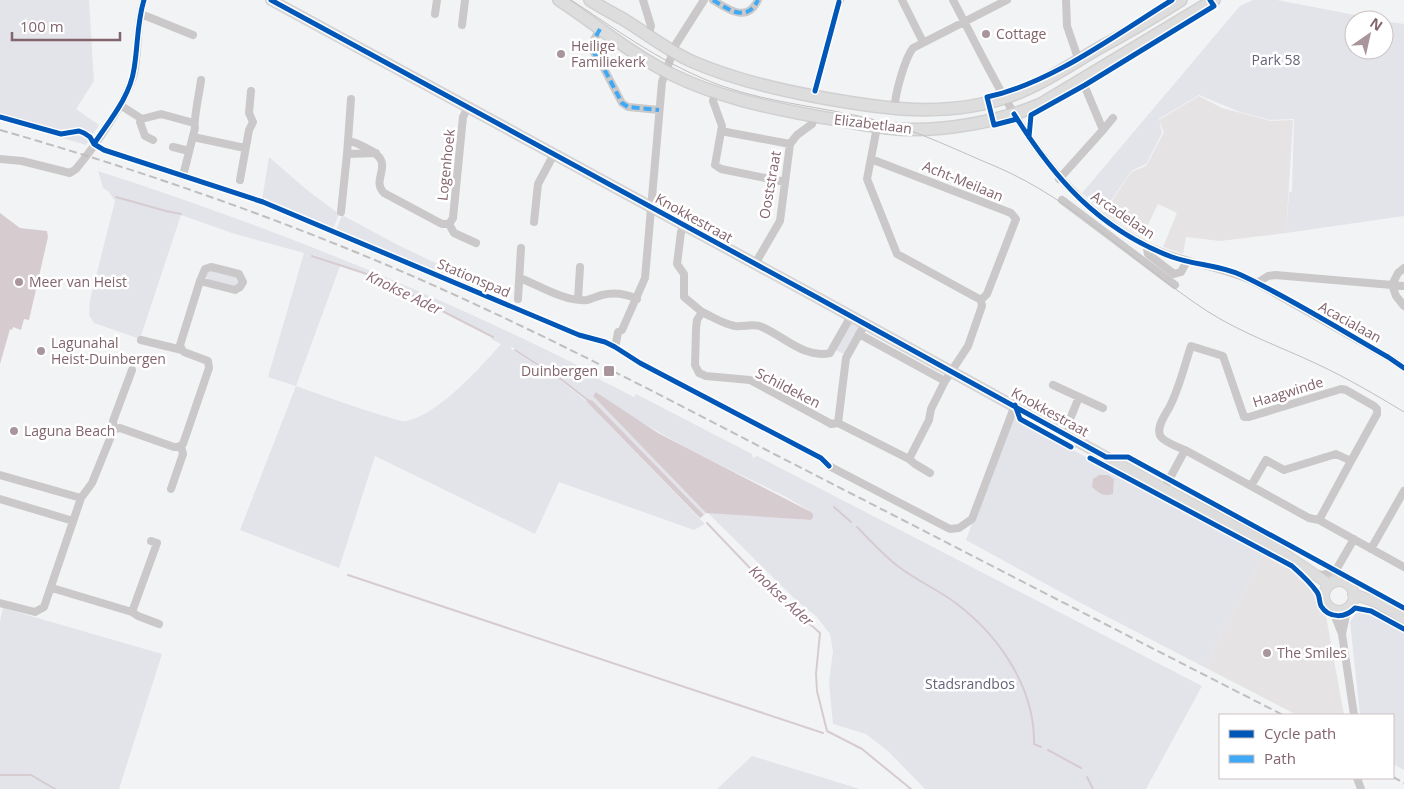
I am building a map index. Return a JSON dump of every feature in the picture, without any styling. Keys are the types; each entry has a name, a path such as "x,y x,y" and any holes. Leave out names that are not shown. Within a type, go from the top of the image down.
{"main road":[{"name":"Elizabetlaan","path":"559,0 666,72 715,92 753,104 877,127 905,129 936,128 974,123 1014,114 1041,104 1212,0"},
{"name":"Elizabetlaan","path":"590,0 673,51 712,70 753,83 848,102 895,109 942,110 973,106 1004,98 1041,83 1181,0"}],"street":[{"path":"0,159 22,161 73,172 120,105 130,87 144,0"},
{"name":"Knokkestraat","path":"271,0 1282,552 1308,570 1327,588"},
{"path":"435,14 437,0"},
{"path":"462,25 465,0"},
{"path":"643,0 651,26 648,36"},
{"path":"616,343 618,332 622,330 638,298 645,278 662,82 676,44 704,0"},
{"path":"714,0 740,13 746,13 751,10 758,0"},
{"path":"902,0 923,42"},
{"name":"Arcadelaan","path":"953,0 1014,114 1059,179 1083,202 1116,227 1148,246 1187,261 1239,274 1257,283"},
{"path":"895,109 895,99 913,48 995,3 1007,0"},
{"path":"1066,0 1067,26 1079,61"},
{"path":"141,14 193,35"},
{"path":"600,29 590,47 601,63 622,103 625,106 634,108 659,110"},
{"path":"183,176 195,128 194,123 202,80"},
{"path":"1082,80 1103,130"},
{"path":"240,180 249,130 257,123 249,112 251,91"},
{"path":"715,92 713,101 722,126 715,165 785,182"},
{"path":"341,212 352,99"},
{"path":"120,105 142,119 161,114 194,123"},
{"name":"Logenhoek","path":"448,224 453,218 463,117 468,107"},
{"name":"Ooststraat","path":"755,264 780,220 790,144 797,135 812,124 815,116"},
{"path":"1059,179 1113,118"},
{"path":"142,119 140,122 145,136 153,140"},
{"path":"877,127 867,179 897,254 981,300"},
{"path":"721,131 790,144"},
{"path":"193,137 245,148"},
{"path":"348,141 352,141 376,153"},
{"path":"174,147 189,150"},
{"path":"347,154 376,153"},
{"name":"Logenhoek","path":"376,153 381,156 382,161 381,190 442,224 448,224"},
{"path":"534,222 538,184 554,154"},
{"name":"Acht-Meilaan","path":"871,159 1014,216 1015,221 987,294 981,300 982,306 968,346 951,370"},
{"name":"Arcadelaan","path":"1062,200 1174,285"},
{"name":"Arcadelaan","path":"1077,211 1083,202"},
{"name":"Logenhoek","path":"448,224 454,233 476,243"},
{"path":"684,226 681,232 677,264 684,274 684,297 702,312 724,323 736,326 760,326 811,354 830,354 846,358"},
{"name":"Arcadelaan","path":"1148,246 1148,254 1174,274 1181,272 1187,261"},
{"path":"518,299 521,248"},
{"path":"182,350 181,341 200,281 205,270 211,267 239,274 243,282 235,290 200,281"},
{"path":"578,299 580,267"},
{"path":"1404,268 1398,273 1392,285 1396,296 1404,306"},
{"path":"1257,283 1268,276 1275,275 1404,286"},
{"path":"520,278 562,296 578,299 588,300 604,294 616,293 638,298"},
{"name":"Acacialaan","path":"1257,283 1388,356 1404,368"},
{"name":"Schildeken","path":"702,312 697,320 696,329 695,365 699,373 706,376 750,380 831,424 838,423 909,459 930,473"},
{"path":"830,354 851,316"},
{"name":"Schildeken","path":"838,423 846,358 865,324"},
{"path":"859,334 945,381"},
{"path":"140,340 182,350 208,361 209,368 181,446 183,454 171,489"},
{"name":"Haagwinde","path":"1319,520 1377,409 1346,390 1341,389 1249,417 1244,416 1223,356 1191,346 1175,396 1159,431 1160,436 1309,518 1319,520 1404,567"},
{"path":"0,603 35,612 44,607 81,498 92,483 114,429 113,421 132,370"},
{"path":"909,459 951,370"},
{"path":"1053,386 1104,408"},
{"path":"1064,434 1079,397"},
{"name":"Knokkestraat","path":"829,466 950,529 958,528 972,519 1015,406"},
{"path":"114,429 120,428 174,447 181,446"},
{"path":"1164,489 1185,450"},
{"path":"1251,486 1266,460 1284,470 1336,454 1351,461"},
{"path":"0,475 81,498"},
{"path":"1372,549 1404,491"},
{"path":"0,500 73,521"},
{"path":"1308,570 1315,574 1323,575 1336,570 1354,539"},
{"path":"132,612 157,543 151,541"},
{"path":"1336,570 1342,582"},
{"path":"1342,634 1351,601 1349,586 1336,581 1327,588 1324,600 1332,609 1342,634 1354,714"},
{"path":"52,588 132,612 159,624"},
{"path":"1351,601 1384,606 1404,618"},
{"path":"1332,609 1341,611 1351,601"}],"shaded area":[{"path":"1199,96 1222,108 1271,121 1293,120 1286,233 1220,241 1186,237 1183,254 1163,247 1177,213 1158,204 1142,237 1104,213 1131,172 1146,166 1164,132 1159,120"},
{"name":"Meer van Heist","path":"0,213 20,228 47,231 48,237 29,320 24,319 21,330 13,327 12,330 10,329 0,364"},
{"path":"596,392 658,433 811,512 813,517 811,520 706,513 593,396"},
{"path":"588,399 593,401 704,515 700,518 586,401"},
{"path":"1099,475 1108,475 1114,479 1113,494 1104,495 1092,487 1093,479"},
{"path":"1264,553 1288,566 1300,576 1315,596 1319,609 1326,616 1344,714 1295,714 1204,667"}],"green space":[{"path":"0,0 89,0 94,81 76,109 99,125 86,145 25,127 25,125 13,125 0,121"},
{"name":"Park 58","path":"1253,0 1277,0 1344,13 1344,60 1394,60 1394,22 1404,24 1404,216 1286,233 1289,193 1292,191 1294,119 1270,120 1240,112 1199,95 1159,119 1162,133 1146,164 1131,171 1104,211 1082,193 1240,6"},
{"path":"269,157 307,190 339,214 333,229 262,200"},
{"name":"Stadsrandbos","path":"98,171 280,235 340,258 459,309 575,364 590,372 589,374 634,397 636,394 752,454 753,458 757,456 1202,686 1146,789 925,789 889,752 866,734 833,724 829,682 833,651 830,634 816,616 799,603 707,512 811,520 813,514 786,497 665,436 598,393 593,396 706,513 704,515 593,401 557,375 512,347 511,349 556,377 586,401 705,524 694,530 559,482 535,534 375,456 339,568 240,530 296,386 268,377 304,253 235,234 181,215 140,339 94,323 89,315 90,300 115,201 108,191 103,188","holes":["314,255 377,278 492,337 491,339 501,344 445,400 431,410 406,421 373,413 296,386 340,266"]},
{"path":"342,215 398,245 488,288 487,295 336,230"},
{"path":"209,270 236,276 239,278 239,284 235,287 209,281 206,273"},
{"path":"851,321 859,325 859,328 844,354 835,350"},
{"path":"1012,417 1264,553 1204,667 1075,600 966,540"},
{"path":"3,608 162,654 119,789 0,789 0,621"},
{"path":"1359,611 1370,613 1404,631 1404,770 1394,765 1394,714 1360,714 1350,622"},
{"path":"752,756 860,789 717,789"}],"waterway":[{"name":"Knokse Ader","path":"116,197 181,214"},
{"name":"Knokse Ader","path":"312,256 376,277 493,337"},
{"name":"Knokse Ader","path":"515,350 562,380 589,401"},
{"path":"834,507 851,522"},
{"name":"Knokse Ader","path":"707,523 768,587 820,633 816,674 817,691 827,731 862,749 911,789"},
{"path":"857,527 893,563 943,594 973,617 1001,648 1012,665 1028,703 1033,723 1034,744 1041,747"},
{"path":"348,575 823,733"},
{"path":"1048,750 1081,768"},
{"path":"0,775 31,775 55,789"},
{"path":"1087,777 1093,789"}],"tram line":[{"path":"571,0 644,48 701,78 761,97 859,116 894,125 997,167 1026,181 1079,215 1181,293 1220,319 1339,375 1404,412"}],"railway":[{"path":"0,130 97,159 241,208 288,225 432,285 532,331 631,380 1281,714"},
{"path":"1394,778 1404,783"}],"marked path":[{"path":"713,0 731,10 743,13 754,7 758,0"},
{"path":"600,29 590,47 601,63 622,103 628,107 659,110"}],"cycle path":[{"path":"94,144 124,99 132,79 144,0"},
{"path":"271,0 1106,457 1128,457 1404,608"},
{"path":"1017,119 994,125 987,97 1035,81 1059,69 1172,0"},
{"path":"1029,137 1031,115 1085,85 1214,6 1210,0"},
{"path":"815,91 839,2"},
{"path":"1014,114 1062,180 1080,199 1122,232 1172,257 1224,269 1241,275 1315,314 1404,368"},
{"path":"0,117 61,134 79,131 90,137 94,144"},
{"name":"Stationspad","path":"94,144 104,150 263,202 579,335 605,342 640,363 821,458 829,466"},
{"path":"1015,405 1020,419 1071,447"},
{"path":"1090,458 1292,566 1314,588 1319,595 1321,606 1328,613 1338,616 1347,614 1355,608 1371,611 1404,629"}],"place":[{"name":"Cottage","path":"986,34"},
{"name":"Heilige Familiekerk","path":"561,54"},
{"name":"Meer van Heist","path":"19,282"},
{"name":"Lagunahal Heist-Duinbergen","path":"41,351"},
{"name":"Duinbergen","path":"609,371"},
{"name":"Laguna Beach","path":"14,431"},
{"name":"The Smiles","path":"1267,653"}]}
